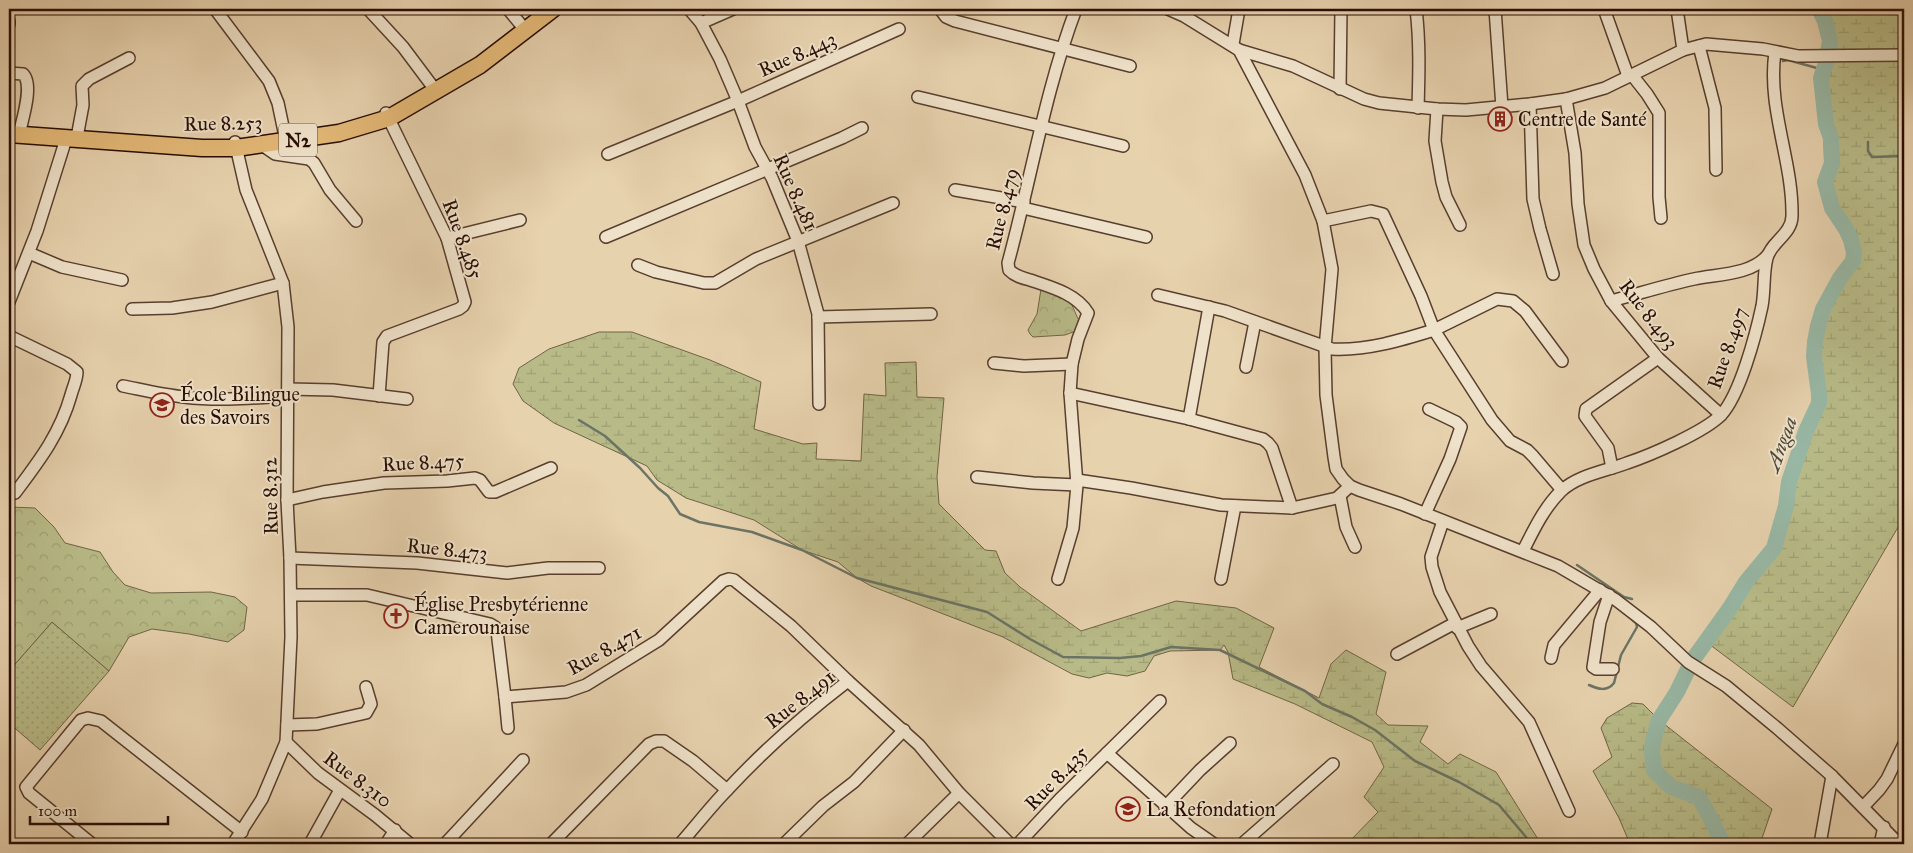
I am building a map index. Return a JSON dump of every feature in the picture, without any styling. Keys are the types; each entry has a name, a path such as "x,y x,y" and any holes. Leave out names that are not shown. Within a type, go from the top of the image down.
{"highway":[{"name":"Rue 8.253","path":"435,88 483,56 544,9"},
{"name":"Rue 8.253","path":"14,132 262,145 387,114 480,65 553,9"},
{"name":"Rue 8.253","path":"235,145 285,139"}],"street":[{"path":"215,9 270,81 278,103 285,139"},
{"path":"368,9 435,88"},
{"path":"508,9 522,26"},
{"name":"Rue 8.481","path":"689,9 701,23 720,59 755,147 768,170 798,241 818,317 819,404"},
{"path":"701,23 733,9"},
{"path":"940,9 946,18 1130,66"},
{"name":"Rue 8.479","path":"1058,579 1073,528 1077,482 1070,392 1072,364 1078,338 1088,318 1088,313 1074,298 1049,286 1013,275 1009,270 1008,264 1062,48 1076,9"},
{"path":"1168,9 1184,16 1236,47 1293,66 1364,99 1379,103 1437,110 1502,107 1566,99 1605,88 1683,50 1699,46 1724,44 1828,57 1904,55"},
{"path":"1239,9 1236,47 1305,174 1323,221 1332,269 1325,348 1326,395 1336,469 1342,479 1350,486 1558,566 1605,593 1651,626 1688,662 1726,686 1777,728 1832,776 1899,844"},
{"path":"1340,89 1341,9"},
{"path":"1416,9 1419,71 1418,108"},
{"path":"1495,9 1502,107"},
{"path":"1604,9 1630,75 1647,94 1658,113 1661,218"},
{"path":"1677,9 1683,50"},
{"name":"Rue 8.443","path":"608,154 738,101 898,29"},
{"path":"1699,46 1715,108 1716,170"},
{"path":"1611,301 1694,279 1737,272 1762,263 1776,242 1786,232 1792,219 1789,171 1780,138 1773,89 1776,52"},
{"path":"9,302 83,105 82,86 89,79 129,58"},
{"path":"9,72 23,74 27,79 28,93 14,132"},
{"path":"918,97 1123,146"},
{"name":"Rue 8.493","path":"1566,99 1575,153 1578,204 1584,245 1611,301 1658,358 1721,415"},
{"path":"1530,104 1533,199 1553,274"},
{"path":"1437,110 1435,142 1442,182 1446,197 1460,225"},
{"name":"Rue 8.485","path":"379,396 383,342 387,336 463,306 465,302 447,238 387,114"},
{"path":"606,237 768,170 862,128"},
{"name":"Rue 8.312","path":"233,844 262,799 286,742 291,595 287,500 288,327 283,283 249,198 235,145"},
{"path":"262,145 275,154 309,159 314,163 330,190 356,221"},
{"path":"955,190 1024,205 1146,237"},
{"path":"638,264 666,274 704,283 715,283 756,259 893,203"},
{"path":"1323,221 1372,211 1383,214 1421,296 1434,330 1492,420 1510,442 1527,450 1562,490"},
{"path":"447,238 520,220"},
{"path":"29,253 70,269 122,280"},
{"name":"Rue 8.497","path":"1523,551 1546,509 1562,490 1576,481 1628,463 1705,427 1727,408 1741,379 1762,306 1767,256"},
{"path":"132,308 172,308 212,302 283,283"},
{"path":"1158,295 1209,307 1325,348 1343,350 1399,341 1434,330 1497,299 1513,301 1525,311 1562,361"},
{"path":"1189,420 1209,307"},
{"path":"818,317 931,314"},
{"path":"1246,367 1255,322"},
{"path":"9,336 67,364 77,372 64,419 56,435 41,459 15,492"},
{"path":"1612,468 1608,448 1584,412 1658,358"},
{"path":"994,363 1024,366 1072,364"},
{"path":"123,386 184,398 201,399 243,399 288,392 333,390 408,399"},
{"path":"1070,392 1263,439 1272,448 1292,508"},
{"path":"1425,514 1462,427 1456,422 1429,410"},
{"name":"Rue 8.475","path":"287,500 384,482 447,482 475,478 480,480 489,492 495,492 551,468"},
{"path":"977,477 1033,483 1077,482 1235,506 1292,508 1313,505 1340,496 1350,486"},
{"path":"1340,496 1346,527 1356,547"},
{"path":"1221,579 1235,506"},
{"path":"1443,521 1431,556 1440,592 1456,625 1481,666 1529,722 1569,811"},
{"name":"Rue 8.473","path":"290,558 417,563 507,573 548,568 599,568"},
{"name":"Rue 8.471","path":"505,697 566,692 586,685 660,640 723,581 729,579 734,580 792,626 848,681"},
{"path":"1551,658 1554,645 1605,593"},
{"path":"1605,593 1593,667 1596,669 1613,669"},
{"path":"291,595 367,595 495,626 498,631 508,728"},
{"path":"1397,654 1456,625 1491,614"},
{"name":"Rue 8.491","path":"680,844 727,790 804,715 848,681 919,745 959,793 1010,844"},
{"path":"286,725 317,724 366,713 371,704 366,687"},
{"path":"1107,753 1160,700"},
{"path":"92,844 29,793 26,787 81,720 88,718 101,721 242,832"},
{"path":"784,844 824,806 854,782 904,730"},
{"path":"551,844 649,744 656,741 664,741 693,761 727,790"},
{"name":"Rue 8.310","path":"286,742 318,774 395,830 410,844"},
{"path":"1165,807 1200,770 1230,743"},
{"path":"1863,807 1887,779 1904,744"},
{"name":"Rue 8.435","path":"1018,844 1107,753 1165,807 1214,844"},
{"path":"445,844 524,760"},
{"path":"1242,844 1333,764"},
{"path":"1820,844 1832,776"},
{"path":"310,844 340,790"},
{"path":"907,844 959,793"},
{"path":"1880,844 1884,827"},
{"path":"386,844 395,830"}],"green space":[{"path":"1819,9 1904,9 1904,517 1793,707 1705,641 1730,608 1746,582 1774,548 1786,506 1789,482 1806,431 1819,403 1814,357 1818,326 1823,309 1852,261 1854,253 1846,229 1832,208 1825,182 1832,163 1831,138 1826,124 1821,78 1830,41 1825,21"},
{"path":"1041,289 1061,297 1071,304 1080,322 1076,331 1065,335 1033,337 1030,334 1028,330 1037,314"},
{"path":"599,332 632,332 710,360 761,382 754,429 803,444 817,443 816,459 861,461 864,394 886,396 885,363 916,362 917,397 944,398 937,477 939,504 985,550 996,551 1005,573 1020,587 1081,631 1176,601 1236,608 1274,628 1259,667 1319,698 1331,664 1346,650 1386,672 1376,714 1388,725 1428,726 1420,742 1448,764 1460,754 1496,772 1541,844 1347,844 1378,812 1364,797 1384,767 1372,742 1295,704 1233,679 1228,652 1224,645 1220,650 1170,651 1154,656 1145,671 1127,676 1107,673 1089,678 1072,674 1003,637 871,586 857,578 838,562 802,550 754,520 686,498 657,480 647,466 554,423 523,401 513,384 519,368 549,349"},
{"path":"9,507 35,508 54,527 65,543 100,552 113,572 125,585 151,593 211,592 235,597 247,607 244,630 228,642 152,629 129,637 109,671 52,622 9,671"},
{"path":"52,622 109,671 40,750 9,723 9,671"},
{"path":"1632,703 1643,704 1659,720 1772,809 1760,844 1630,844 1619,818 1593,771 1612,757 1601,728 1607,718"}],"waterway":[{"name":"Angaa","path":"1723,844 1699,797 1671,787 1654,770 1653,741 1659,720 1677,692 1692,661 1746,582 1774,548 1786,506 1789,482 1806,431 1819,403 1814,357 1818,326 1823,309 1840,278 1853,261 1854,252 1851,240 1832,208 1825,182 1832,163 1831,138 1826,124 1821,78 1830,41 1825,21 1819,9"},
{"path":"1783,61 1788,60 1824,70"},
{"path":"1868,142 1868,151 1872,157 1904,156"},
{"path":"579,420 605,436 640,468 668,496 680,514 699,522 752,532 802,550 857,578 987,612 1063,657 1120,658 1141,656 1171,647 1220,650 1305,691 1322,704 1352,717 1375,730 1415,761 1459,782 1499,805 1526,837 1529,844"},
{"path":"1577,565 1624,597 1632,599"},
{"path":"1589,685 1605,689 1614,683 1621,655 1637,627 1636,623 1628,616"}],"place":[{"name":"Centre de Santé","path":"1500,119"},
{"name":"École Bilingue des Savoirs","path":"162,405"},
{"name":"Église Presbytérienne Camerounaise","path":"396,616"},
{"name":"La Refondation","path":"1128,809"}]}
